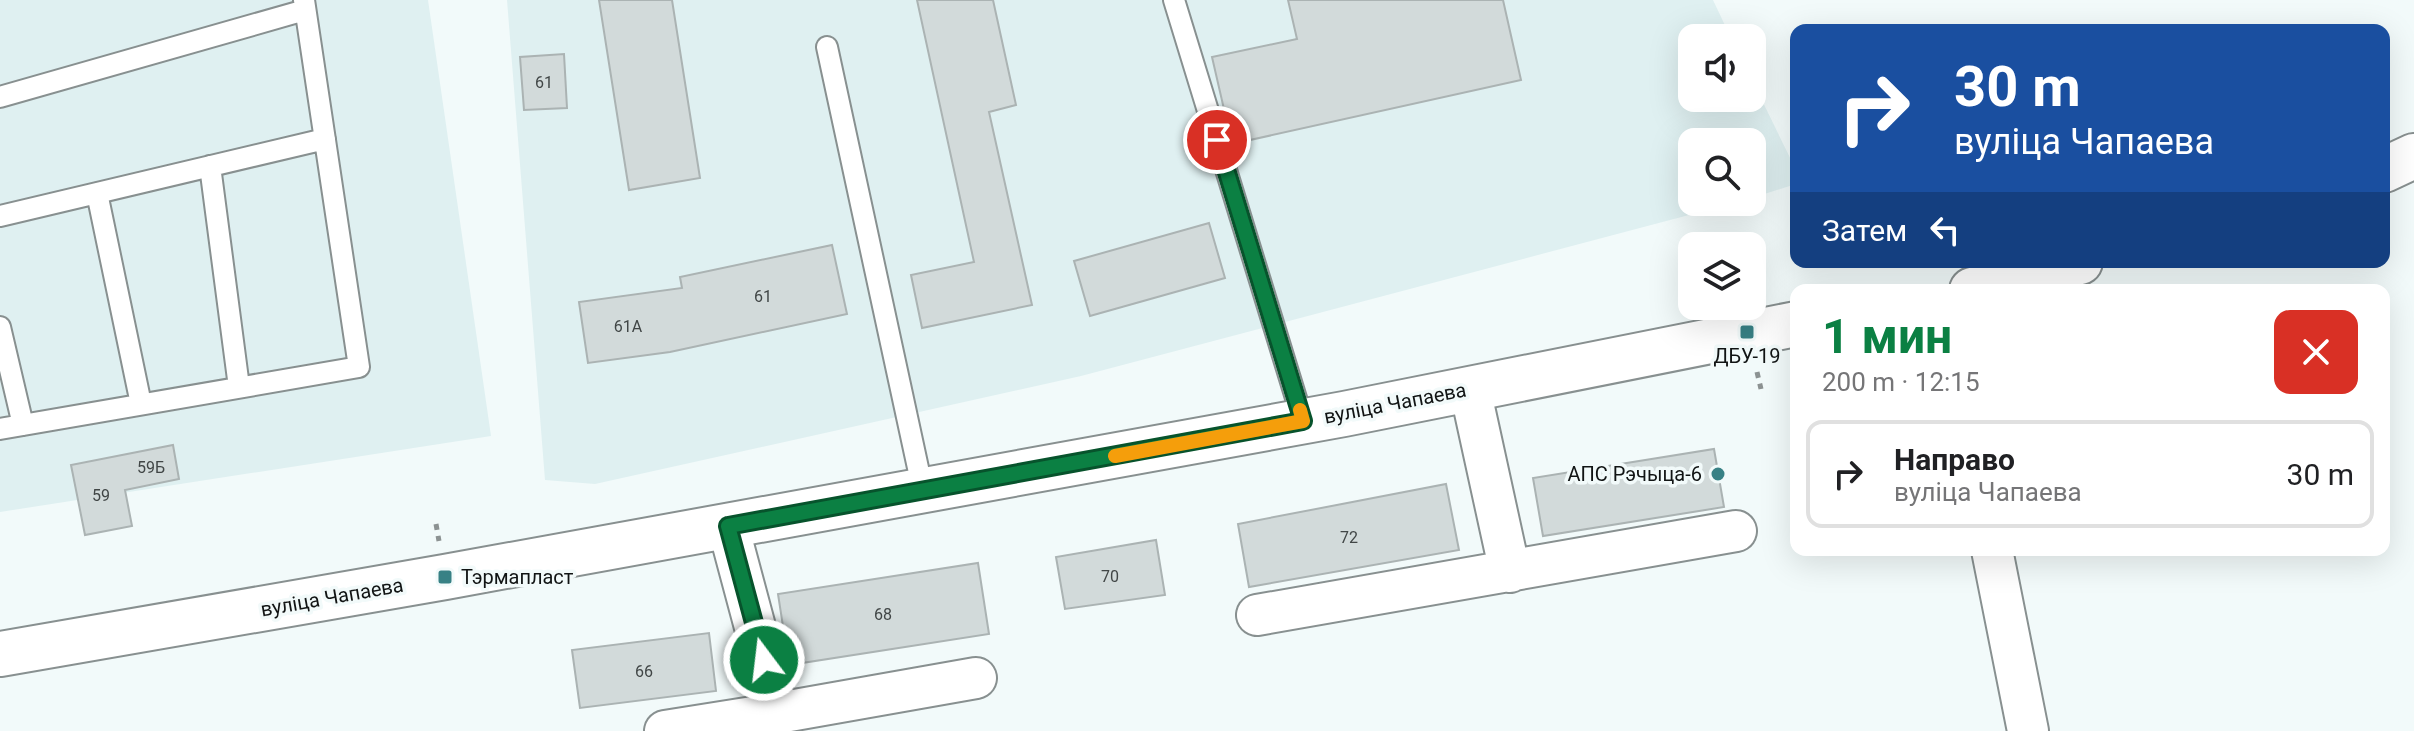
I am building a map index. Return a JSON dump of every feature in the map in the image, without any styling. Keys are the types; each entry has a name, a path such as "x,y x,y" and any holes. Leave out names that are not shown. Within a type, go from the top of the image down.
{"main road":[{"path":"2390,167 2414,156"},
{"path":"1995,284 2057,268"},
{"name":"вуліца Чапаева","path":"0,654 923,491 1303,421 1790,325"}],"street":[{"path":"1470,389 1510,572"},
{"path":"728,526 778,713"},
{"path":"1257,615 1736,531"},
{"path":"1993,556 2028,731"},
{"path":"665,731 976,678"}],"lane":[{"path":"1174,0 1303,421"},
{"path":"0,97 304,5 359,367 0,429"},
{"path":"827,47 923,491"},
{"path":"0,216 325,139"},
{"path":"210,166 239,387"},
{"path":"97,193 141,404"},
{"path":"0,327 23,425"}],"shaded area":[{"path":"0,0 428,0 491,436 0,512"},
{"path":"507,0 1713,0 1724,24 1678,24 1678,112 1766,112 1766,109 1790,158 1790,186 1766,194 1766,128 1678,128 1678,216 1685,216 1081,376 595,484 545,480"}],"building":[{"path":"599,0 672,0 700,178 629,190"},
{"path":"917,0 993,0 1016,105 989,112 1032,305 922,328 911,275 974,262"},
{"path":"1288,0 1503,0 1521,80 1232,144 1212,57 1297,39"},
{"path":"564,54 567,108 524,110 520,57"},
{"path":"1209,223 1225,278 1090,316 1074,261"},
{"path":"832,245 847,314 670,352 588,363 579,302 682,288 680,277"},
{"path":"173,445 179,479 125,490 132,526 85,535 71,465"},
{"path":"1714,449 1724,507 1543,536 1533,478"},
{"path":"1446,484 1459,550 1249,587 1238,524"},
{"path":"1156,540 1165,595 1065,609 1056,557"},
{"path":"978,563 989,634 789,665 778,594"},
{"path":"709,633 716,691 580,708 572,650"}],"slow traffic":[{"path":"1115,456 1303,421 1300,410"}],"place":[{"name":"ДБУ-19","path":"1747,332"},
{"name":"АПС Рэчыца-6","path":"1718,474"},
{"name":"Тэрмапласт","path":"445,577"}],"route":[{"path":"764,660 728,526 1303,421 1217,140"}]}
